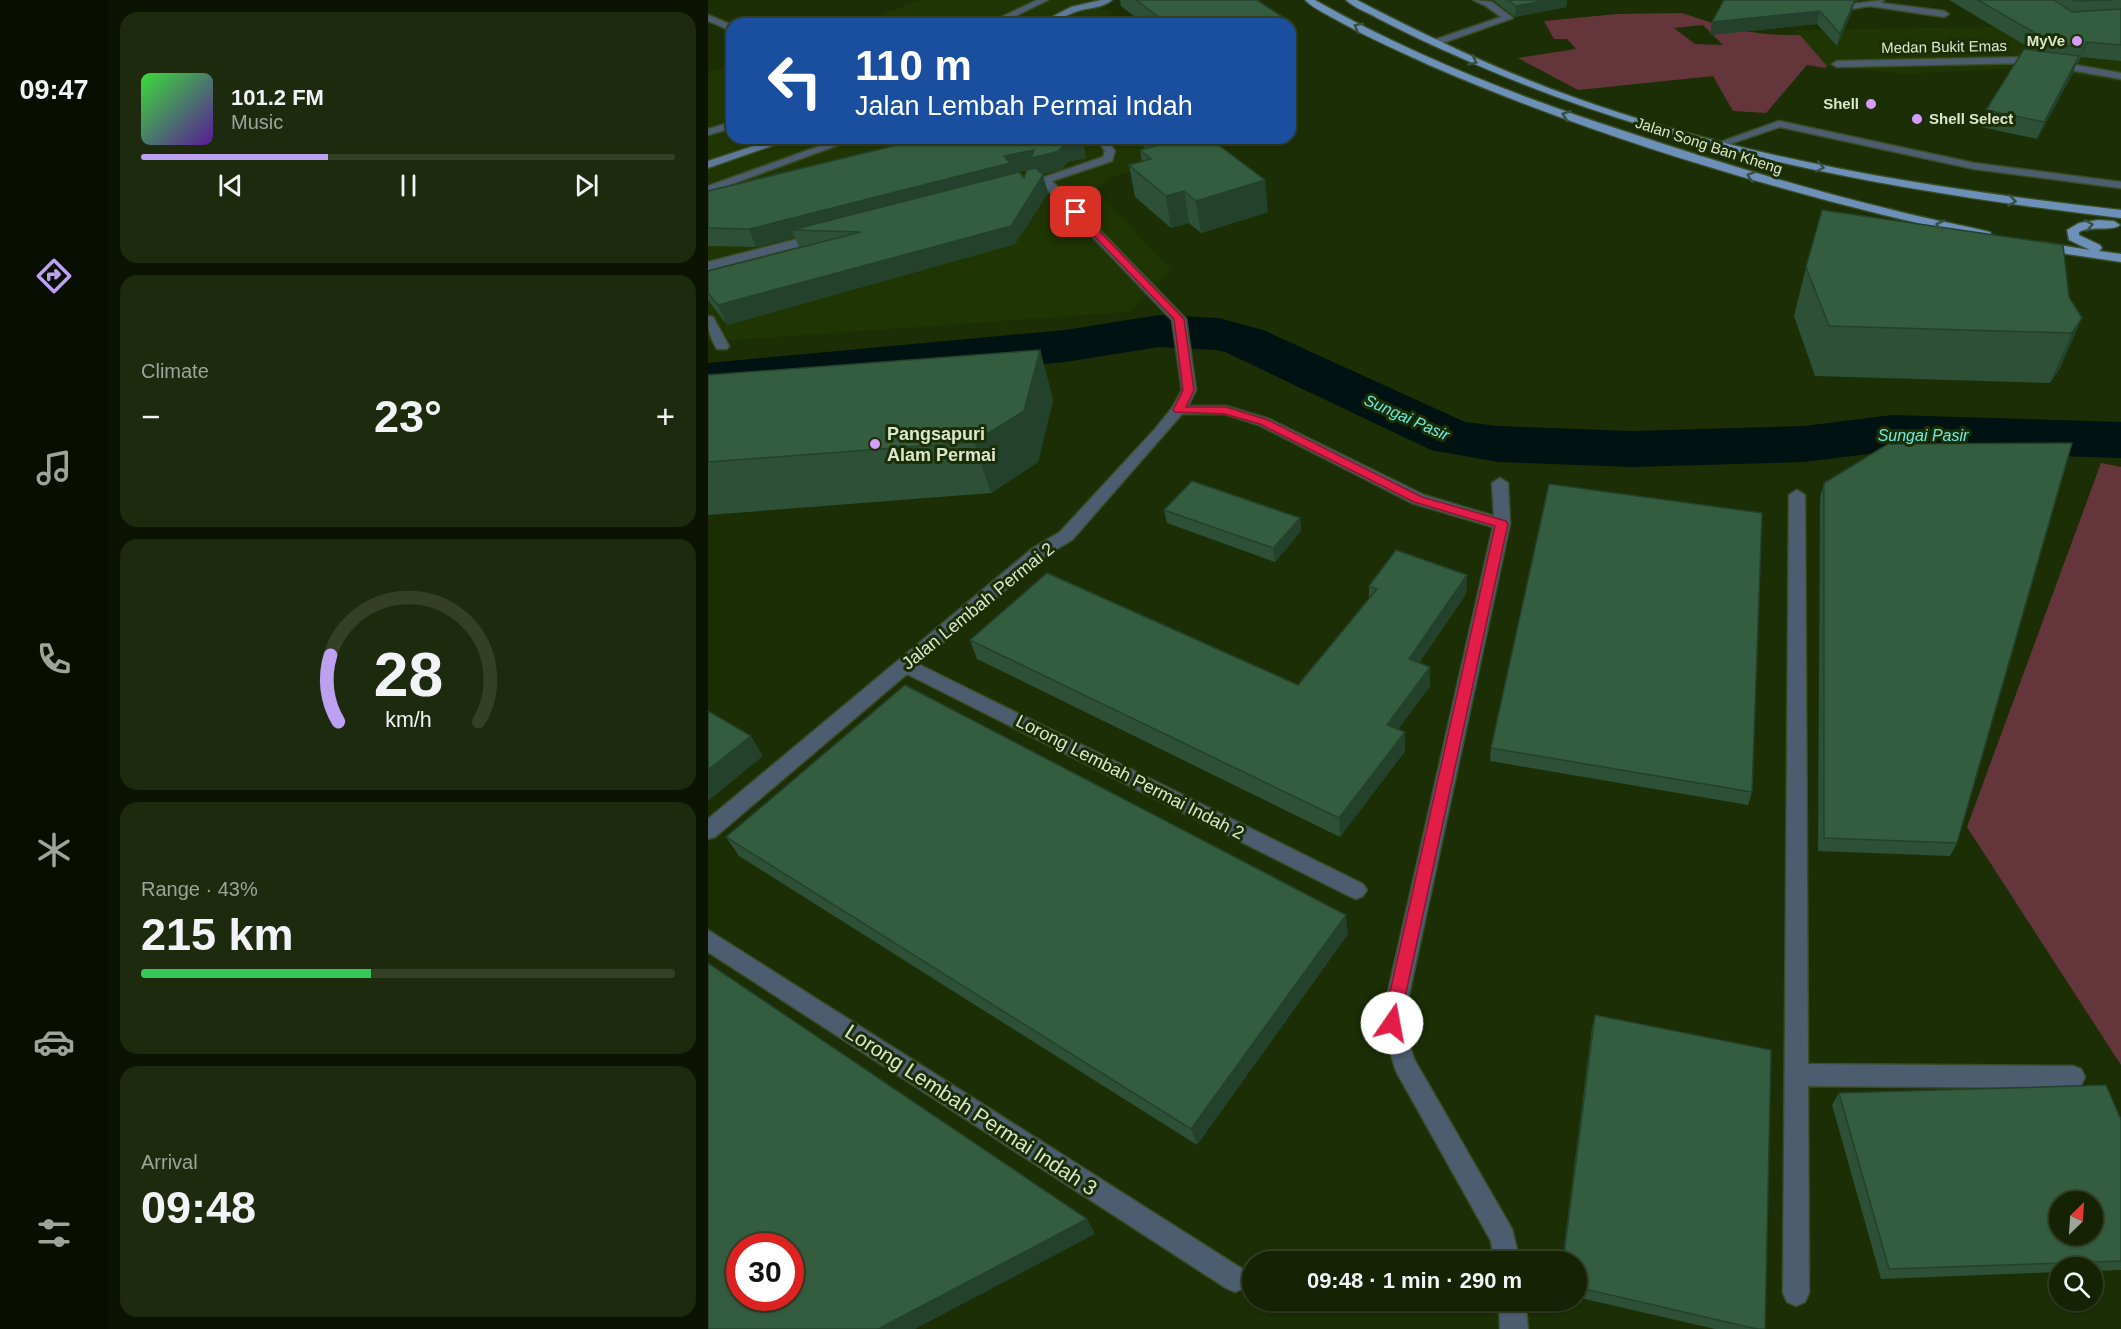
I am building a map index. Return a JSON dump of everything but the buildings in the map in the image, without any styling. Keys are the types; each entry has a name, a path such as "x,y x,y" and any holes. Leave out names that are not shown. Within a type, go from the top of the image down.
{"main road":[{"path":"1074,9 1083,0"},
{"path":"1055,18 1074,9 1097,5 1108,0"},
{"name":"Jalan Song Ban Kheng","path":"1309,0 1408,52 1540,106 1763,180 1878,211 2001,238"},
{"name":"Jalan Song Ban Kheng","path":"1350,0 1434,43 1544,91 1622,118 1718,145 1840,172 1967,195 2121,214"},
{"path":"708,165 771,144"},
{"path":"2121,226 2095,223 2082,225 2073,230 2073,237 2089,246 2121,257"},
{"path":"2032,244 2121,257"}],"street":[{"path":"1005,18 1044,0"},
{"path":"1434,43 1508,18 1489,4 1477,0"},
{"path":"1800,0 1836,6 1875,2 1944,14"},
{"path":"708,18 726,26"},
{"name":"Medan Bukit Emas","path":"1837,64 2030,60 2121,76"},
{"path":"1718,145 1779,124 1974,166 2121,185"},
{"path":"708,132 726,127"},
{"path":"708,190 835,144"},
{"path":"1023,184 1086,168 1108,159 1110,151 1105,144"},
{"name":"Jalan Lembah Permai 2","path":"708,831 1039,552 1066,536 1179,410 1189,390 1179,319 1044,180"},
{"path":"708,266 832,234"},
{"path":"708,320 722,346"},
{"path":"1179,410 1226,411 1264,422 1418,499 1502,524"},
{"path":"1500,483 1502,524 1392,1023 1404,1063 1503,1238 1505,1251"},
{"path":"1796,1293 1797,495"},
{"name":"Lorong Lembah Permai Indah 2","path":"905,665 1356,890"},
{"name":"Lorong Lembah Permai Indah 3","path":"708,940 1234,1280"},
{"path":"1795,1076 2073,1077"},
{"path":"1513,1311 1514,1329"}],"shaded area":[{"path":"920,0 1088,0 1118,18 873,18"},
{"path":"1682,13 1740,30 1800,35 1827,66 1825,68 1807,65 1766,113 1733,111 1713,76 1578,90 1518,58 1576,49 1567,39 1554,39 1544,21 1617,14","holes":["1703,25 1723,45 1695,44 1674,28"]},
{"path":"2121,25 2121,82 2024,68 1903,74 1827,66 1795,30"},
{"path":"726,67 726,144 1230,144 1107,178 1096,191 1171,270 1130,312 708,342 708,72"},
{"path":"2101,463 2121,467 2121,1065 1967,827"}],"waterway":[{"name":"Sungai Pasir","path":"708,380 1065,346 1159,331 1219,334 1244,341 1452,438 1498,444 1632,449 1804,444 1892,433 2121,440"}],"place":[{"name":"MyVe","path":"2077,41"},
{"name":"Shell","path":"1871,104"},
{"name":"Shell Select","path":"1917,119"},
{"name":"Pangsapuri Alam Permai","path":"875,444"}],"route":[{"path":"1076,212 1179,319 1189,390 1179,410 1226,411 1264,422 1418,499 1502,524 1392,1023"}]}
